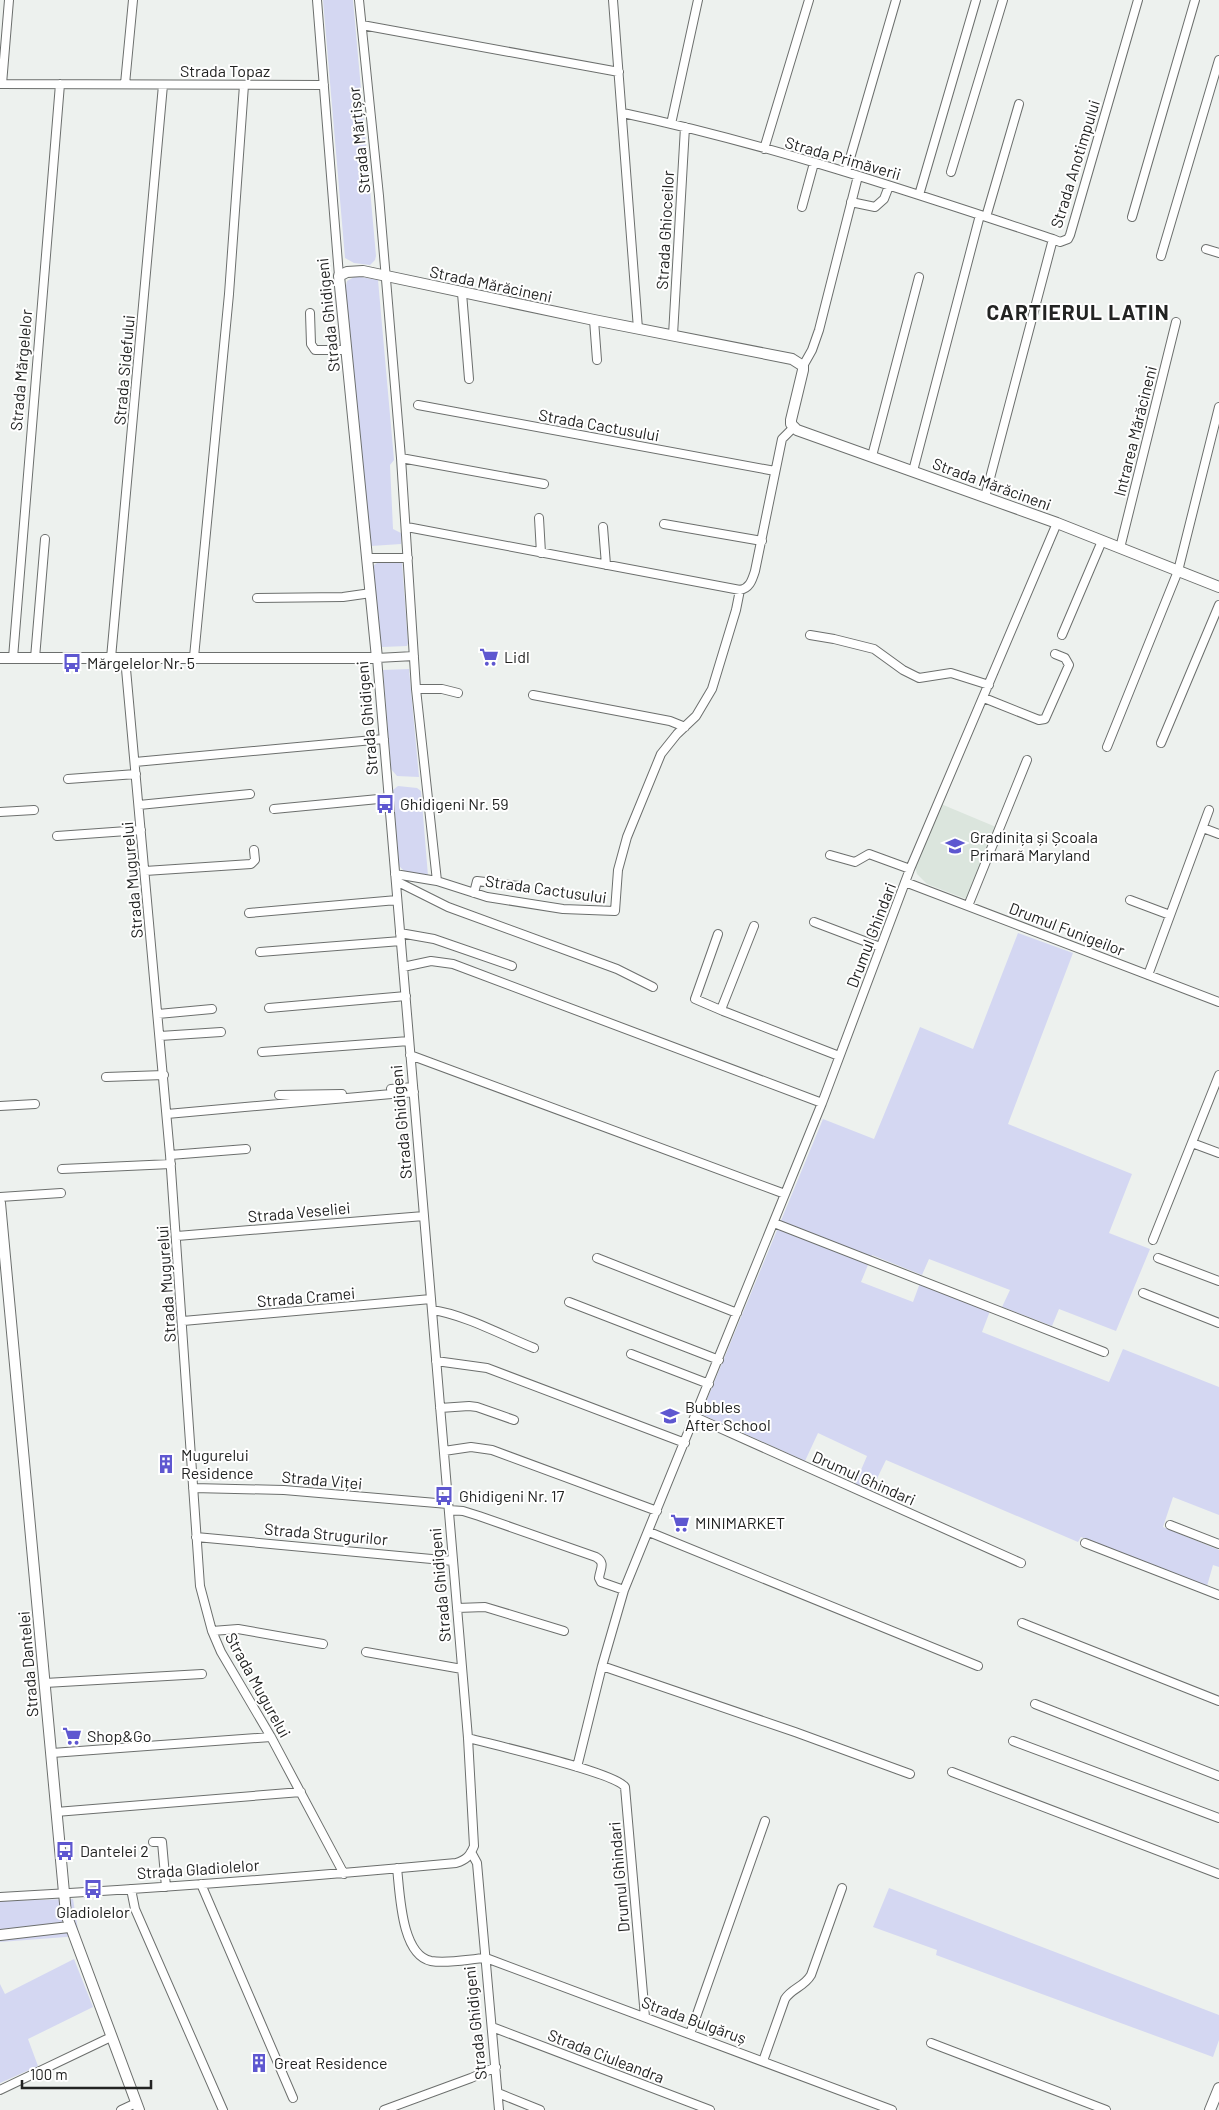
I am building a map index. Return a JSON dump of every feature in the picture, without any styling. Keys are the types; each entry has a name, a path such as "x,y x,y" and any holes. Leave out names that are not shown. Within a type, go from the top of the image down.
{"street":[{"name":"Strada Topaz","path":"9,0 1,84 324,85"},
{"path":"125,84 134,0"},
{"name":"Strada Ghidigeni","path":"317,0 339,276 368,558 406,996 468,1738 475,1838 472,1852 477,1863 499,2110"},
{"name":"Strada Mărțișor","path":"359,0 386,277 407,527 416,689 437,881"},
{"path":"613,0 638,329"},
{"path":"671,124 698,0"},
{"path":"764,149 809,0"},
{"path":"846,172 896,0"},
{"path":"919,195 976,0"},
{"path":"952,172 1003,0"},
{"name":"Strada Anotimpului","path":"985,497 1052,239 1060,242 1068,239 1070,235 1138,0"},
{"path":"1132,217 1195,0"},
{"path":"362,25 619,72"},
{"path":"1161,256 1219,60"},
{"name":"Strada Mărgelelor","path":"13,658 60,84"},
{"name":"Strada Sidefului","path":"112,658 163,85"},
{"path":"194,657 229,294 244,85"},
{"path":"913,471 983,216 1019,104"},
{"name":"Strada Primăverii","path":"623,113 685,127 846,172 1052,239"},
{"name":"Strada Ghioceilor","path":"673,335 685,127"},
{"path":"802,207 814,163"},
{"path":"407,527 740,590 749,586 756,571 782,439 794,428 791,420 803,366 812,350 818,330 858,176"},
{"path":"851,202 875,207 884,199 889,186"},
{"path":"1206,249 1219,253"},
{"name":"Strada Mărăcineni","path":"339,276 347,272 363,271 462,293 792,359 803,366"},
{"path":"872,456 919,277"},
{"path":"462,293 469,379"},
{"path":"310,313 311,344 314,350 347,350"},
{"path":"594,320 597,360"},
{"name":"Intrarea Mărăcineni","path":"1120,548 1176,322"},
{"name":"Strada Cactusului","path":"418,405 775,471"},
{"path":"1107,747 1178,571 1219,407"},
{"name":"Strada Mărăcineni","path":"794,428 1057,523 1219,587"},
{"path":"401,458 544,484"},
{"path":"539,518 541,552"},
{"name":"Drumul Ghindari","path":"577,1767 602,1666 624,1590 822,1103 905,882 1057,523"},
{"path":"664,524 762,541"},
{"path":"604,527 606,565"},
{"path":"35,658 46,539"},
{"path":"1062,635 1102,541"},
{"path":"368,558 408,558"},
{"path":"532,695 670,721 685,727 701,709 712,689 736,610 740,590"},
{"path":"257,598 343,598 371,593"},
{"path":"1161,743 1219,605"},
{"path":"810,635 834,638 874,649 903,670 919,678 951,673 989,685"},
{"path":"984,698 1038,720 1045,718 1069,665 1065,658 1055,654"},
{"path":"0,658 377,658 414,656"},
{"name":"Strada Mugurelui","path":"125,658 164,1075 183,1321 200,1586 212,1630 221,1652 271,1737 344,1874"},
{"path":"416,689 442,689 458,693"},
{"name":"Strada Cactusului","path":"395,877 437,881 487,897 563,909 615,912 618,870 627,837 657,762 668,744 685,727"},
{"path":"135,762 384,739"},
{"path":"968,906 1027,760"},
{"path":"68,779 136,774"},
{"path":"139,805 250,794"},
{"path":"274,809 389,798"},
{"path":"0,812 34,810"},
{"path":"1148,975 1209,810"},
{"path":"1202,828 1219,834"},
{"path":"57,836 141,830"},
{"path":"145,871 251,864 255,860 254,850"},
{"path":"830,855 854,862 869,854 910,870"},
{"path":"395,877 448,907 616,970 653,987"},
{"name":"Strada Cactusului","path":"474,893 477,882 519,886"},
{"name":"Drumul Funigeilor","path":"905,882 1219,1002"},
{"path":"249,913 397,900"},
{"path":"1130,900 1170,915"},
{"path":"814,922 880,947"},
{"path":"723,1011 722,1007 754,926"},
{"path":"718,934 695,1000 839,1056"},
{"path":"260,952 401,937 434,939 512,966"},
{"path":"403,966 431,961 453,964 822,1103"},
{"path":"269,1008 406,996"},
{"path":"158,1014 212,1009"},
{"path":"160,1036 221,1032"},
{"path":"262,1052 409,1041"},
{"path":"410,1056 785,1194"},
{"path":"106,1077 164,1075"},
{"path":"1153,1240 1218,1078"},
{"path":"279,1095 413,1090"},
{"path":"167,1114 413,1090"},
{"path":"0,1106 34,1104"},
{"path":"1192,1143 1219,1153"},
{"path":"170,1155 246,1149"},
{"path":"62,1169 171,1164"},
{"path":"0,1197 61,1193"},
{"name":"Strada Dantelei","path":"0,1203 64,1895 69,1927 138,2106"},
{"name":"Strada Veseliei","path":"177,1236 424,1216"},
{"path":"774,1223 1104,1352"},
{"path":"597,1258 737,1313"},
{"path":"1158,1258 1219,1281"},
{"path":"1143,1293 1219,1323"},
{"name":"Strada Cramei","path":"183,1321 431,1299"},
{"path":"568,1302 719,1360"},
{"path":"432,1310 458,1317 534,1348"},
{"path":"631,1354 709,1384"},
{"path":"436,1361 486,1368 685,1443"},
{"path":"440,1408 477,1407 514,1420"},
{"name":"Drumul Ghindari","path":"695,1417 1021,1563"},
{"path":"444,1452 470,1447 484,1448 657,1511"},
{"name":"Strada Viței","path":"193,1488 284,1490 448,1507"},
{"path":"448,1507 601,1560 603,1564 599,1578 601,1582 624,1590"},
{"path":"1170,1525 1219,1544"},
{"path":"649,1532 978,1666"},
{"name":"Strada Strugurilor","path":"196,1537 453,1560"},
{"path":"1085,1543 1219,1595"},
{"path":"457,1608 485,1607 564,1631"},
{"path":"1022,1623 1219,1701"},
{"path":"212,1630 238,1629 323,1644"},
{"path":"366,1652 462,1669"},
{"path":"602,1666 795,1732 910,1774"},
{"path":"45,1684 202,1674"},
{"path":"1035,1704 1219,1776"},
{"path":"52,1753 271,1737"},
{"name":"Drumul Ghindari","path":"468,1738 577,1767 620,1782 626,1787 645,2017"},
{"path":"1013,1741 1219,1818"},
{"path":"952,1772 1219,1874"},
{"path":"56,1812 301,1792"},
{"path":"690,2034 765,1821"},
{"path":"153,1842 162,1842 166,1887"},
{"path":"397,1868 456,1863 464,1860 472,1852"},
{"name":"Strada Ghidigeni","path":"397,1868 407,1933 418,1954 424,1959 436,1961 486,1958"},
{"name":"Strada Gladiolelor","path":"0,1897 64,1895 344,1874 397,1868"},
{"path":"201,1884 292,2098"},
{"path":"763,2060 785,1999 788,1994 806,1983 811,1975 842,1888"},
{"path":"131,1889 136,1909 223,2110"},
{"path":"0,1935 69,1927"},
{"name":"Strada Bulgăruș","path":"486,1958 763,2060 892,2110"},
{"name":"Strada Ciuleandra","path":"492,2027 710,2110"},
{"path":"0,2090 111,2037"},
{"path":"931,2043 1106,2110"},
{"path":"384,2110 471,2078 496,2066"},
{"path":"1210,2110 1219,2088"},
{"path":"498,2093 540,2110"},
{"path":"121,2110 138,2106"}],"shaded area":[{"path":"323,0 353,0 376,256 370,265 354,263 345,258"},
{"path":"356,276 378,280 394,460 390,465 393,529 401,533 401,544 371,546 345,290 347,281"},
{"path":"402,562 408,643 407,646 382,647 380,644 373,566 377,563"},
{"path":"409,669 419,777 397,776 391,769 383,670"},
{"path":"398,786 417,788 421,791 428,876 404,871 399,865 393,790"},
{"name":"Gradinița și Școala Primară Maryland","path":"941,804 996,827 966,899 927,884 917,874 915,866"},
{"path":"1018,933 1073,953 1008,1124 1132,1174 1109,1233 1150,1249 1116,1331 1059,1309 1052,1326 1002,1307 1010,1290 929,1259 922,1275 872,1255 861,1282 913,1302 920,1283 990,1311 982,1332 1109,1382 1123,1349 1219,1387 1219,1515 1173,1497 1163,1527 1219,1550 1219,1567 1213,1565 1207,1586 1081,1537 1078,1542 886,1460 871,1491 855,1484 867,1456 818,1433 805,1461 701,1414 823,1119 874,1139 920,1027 973,1049"},
{"path":"889,1888 1219,2015 1219,2040 1213,2057 936,1955 937,1950 873,1927"},
{"path":"73,1899 79,1936 0,1942 0,1901"},
{"path":"74,1959 93,2007 28,2039 38,2066 0,2083 0,1984 5,1994"}],"place":[{"name":"Lidl","path":"489,657"},
{"name":"Mărgelelor Nr. 5","path":"72,663"},
{"name":"Ghidigeni Nr. 59","path":"385,804"},
{"name":"Gradinița și Școala Primară Maryland","path":"955,846"},
{"name":"Bubbles After School","path":"670,1416"},
{"name":"Mugurelui Residence","path":"166,1464"},
{"name":"Ghidigeni Nr. 17","path":"444,1496"},
{"name":"MINIMARKET","path":"680,1523"},
{"name":"Shop&Go","path":"72,1736"},
{"name":"Dantelei 2","path":"65,1851"},
{"name":"Gladiolelor","path":"93,1889"},
{"name":"Great Residence","path":"259,2063"}],"district":[{"name":"CARTIERUL LATIN","path":"1078,313"}]}
